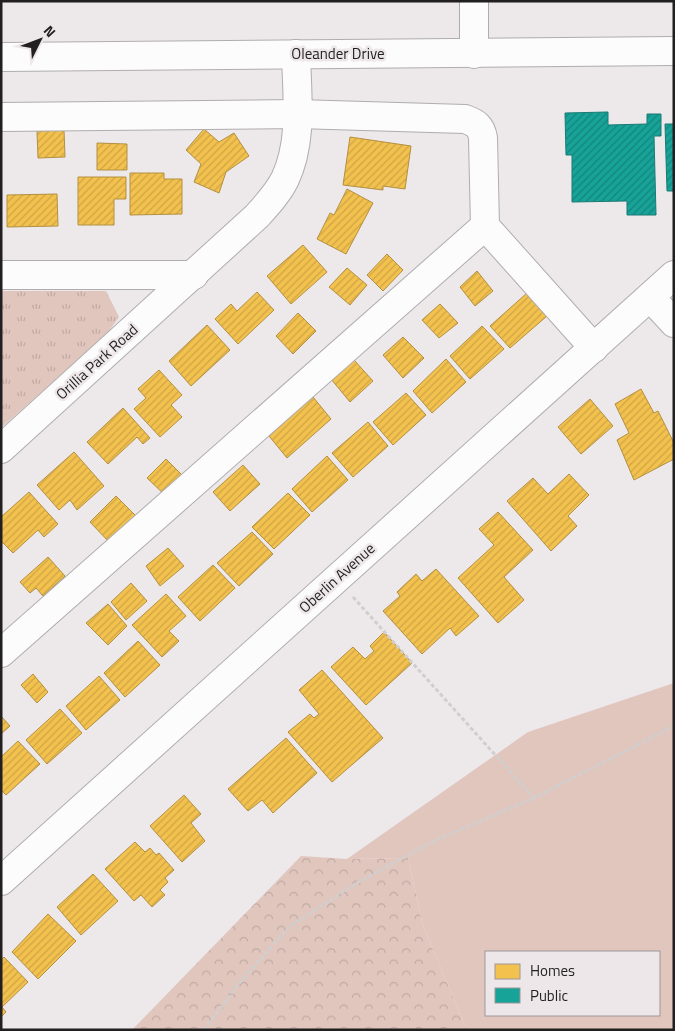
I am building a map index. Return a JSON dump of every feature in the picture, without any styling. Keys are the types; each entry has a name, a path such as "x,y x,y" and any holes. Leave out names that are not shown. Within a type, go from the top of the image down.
{"street":[{"path":"474,1 474,54"},
{"name":"Oleander Drive","path":"1,57 674,51"},
{"name":"Orillia Park Road","path":"1,449 194,275 257,216 278,191 287,174 297,136 296,54"},
{"path":"1,117 297,114 465,119 476,122 483,138 486,226 594,348"},
{"path":"1,653 486,226"},
{"path":"1,275 194,275"},
{"name":"Oberlin Avenue","path":"1,881 674,275"},
{"path":"650,297 674,323"}],"path":[{"path":"336,578 534,798"},
{"path":"204,1030 236,987 290,927 354,884 434,842 534,798 674,726"}],"green space":[{"path":"1,291 106,291 119,317 106,335 1,428"},
{"path":"674,683 674,1030 467,1030 423,926 408,858 347,859 528,732"},
{"path":"301,856 347,859 408,858 423,926 467,1030 132,1030"}],"building: Homes":[{"path":"204,129 219,142 234,133 249,156 226,172 219,193 194,182 201,164 186,150"},
{"path":"64,130 65,157 38,158 37,131"},
{"path":"350,137 411,146 405,189 383,186 383,190 343,185"},
{"path":"97,143 127,144 127,170 97,170"},
{"path":"130,173 164,173 164,179 182,179 182,214 130,215"},
{"path":"78,177 126,177 126,199 114,199 114,225 78,225"},
{"path":"347,189 373,203 346,254 317,239 330,213 334,215"},
{"path":"57,194 58,226 7,227 7,195"},
{"path":"303,245 327,272 291,304 267,276"},
{"path":"387,254 403,270 383,291 367,275"},
{"path":"347,268 367,285 350,305 329,287"},
{"path":"477,271 493,291 475,306 460,287"},
{"path":"257,292 274,310 238,344 215,319 231,304 237,311"},
{"path":"527,293 547,316 510,348 490,326"},
{"path":"440,304 458,323 439,338 422,320"},
{"path":"298,313 316,331 293,354 276,336"},
{"path":"207,325 230,350 191,386 169,361"},
{"path":"482,326 504,349 470,379 450,356"},
{"path":"403,337 424,358 403,378 383,355"},
{"path":"446,359 466,382 432,413 413,391"},
{"path":"354,360 373,381 350,402 331,379"},
{"path":"159,370 182,395 171,405 182,417 160,437 134,409 146,398 138,389"},
{"path":"641,389 654,413 658,411 674,443 674,459 634,480 617,440 629,433 615,404"},
{"path":"406,393 426,415 393,445 373,422"},
{"path":"313,397 331,419 287,458 269,436"},
{"path":"590,399 613,426 581,454 558,427"},
{"path":"123,408 150,438 143,444 137,437 108,464 87,442"},
{"path":"368,422 388,446 353,477 332,453"},
{"path":"74,452 104,486 77,510 70,500 59,510 37,485"},
{"path":"327,456 348,480 312,512 292,489"},
{"path":"166,459 184,477 166,496 147,478"},
{"path":"243,465 260,484 230,511 213,492"},
{"path":"569,474 589,495 568,516 577,526 551,551 507,501 533,478 548,494"},
{"path":"29,492 58,524 44,537 38,530 13,553 1,541 1,517"},
{"path":"288,493 310,515 274,549 252,527"},
{"path":"116,496 137,517 110,543 90,522"},
{"path":"498,512 533,550 504,577 524,600 498,623 458,578 494,545 479,529"},
{"path":"252,532 273,554 239,586 217,563"},
{"path":"168,548 184,566 160,586 146,566"},
{"path":"48,557 65,576 43,596 36,588 30,593 20,582"},
{"path":"213,565 235,588 200,621 178,597"},
{"path":"436,569 479,616 456,636 450,628 422,654 383,611 400,596 397,592 416,574 422,581"},
{"path":"131,583 147,601 126,620 111,602"},
{"path":"166,594 186,616 169,631 179,641 162,657 132,625"},
{"path":"108,604 127,626 108,645 86,623"},
{"path":"384,632 412,663 366,705 331,667 353,647 365,659 374,651 370,646"},
{"path":"138,641 160,665 125,697 104,673"},
{"path":"322,670 383,738 332,782 288,732 310,714 314,718 319,714 299,690"},
{"path":"33,674 48,692 37,703 21,685"},
{"path":"99,676 120,700 86,730 66,706"},
{"path":"60,709 82,733 47,764 26,740"},
{"path":"1,716 10,726 1,734"},
{"path":"286,738 317,773 273,813 262,800 248,811 228,789"},
{"path":"18,741 40,764 6,795 1,790 1,757"},
{"path":"184,795 201,814 191,823 205,841 182,862 150,826"},
{"path":"135,842 145,852 150,848 156,855 159,853 174,870 165,878 168,882 160,890 165,895 152,907 141,895 134,901 105,869"},
{"path":"93,874 118,901 81,935 57,907"},
{"path":"48,914 76,941 38,979 12,952"},
{"path":"4,957 28,982 2,1007 6,1012 1,1017 1,960"}],"building: Public":[{"path":"608,112 608,125 647,124 647,114 661,114 661,136 654,136 656,215 627,215 627,201 572,202 572,155 566,155 565,113"},
{"path":"665,124 674,124 674,191 667,191"}]}
